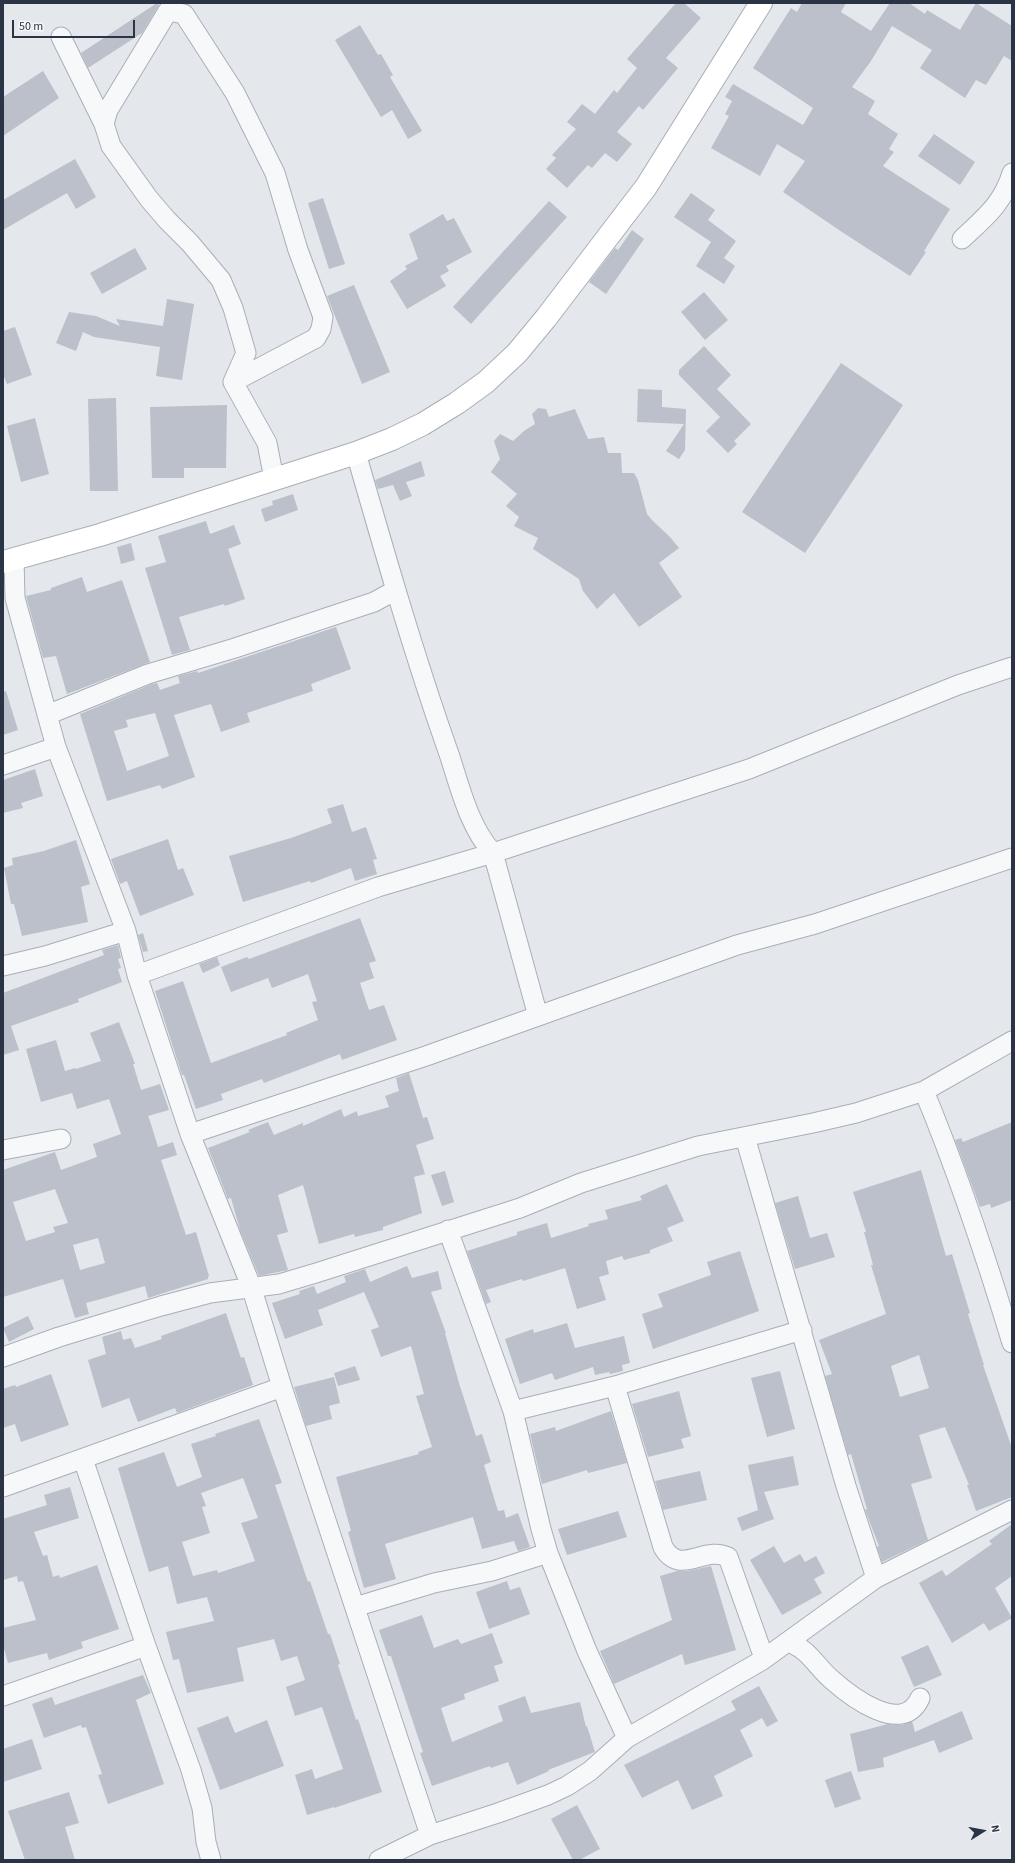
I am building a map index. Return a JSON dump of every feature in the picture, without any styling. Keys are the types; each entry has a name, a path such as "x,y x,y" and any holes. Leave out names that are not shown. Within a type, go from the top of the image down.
{"street":[{"path":"430,1835 282,1387 251,1286 190,1134 137,975 126,931 56,747 15,598 9,561 100,534 356,453 411,430 452,406 486,382 517,353 546,318 646,187 761,3"},
{"path":"104,124 108,110 168,11 184,14 235,93 275,173 298,250 323,317 321,329 316,338 233,382"},
{"path":"61,38 104,124 112,146 149,199 190,243 221,280 233,308 246,353 233,382"},
{"path":"962,239 994,208 1008,188 1012,173"},
{"path":"233,382 267,443 274,479"},
{"path":"356,453 427,691 478,833 485,845 493,853 538,1016"},
{"path":"46,714 148,674 235,648 374,602 396,590"},
{"path":"137,975 378,887 493,853 749,769 958,685 1012,667"},
{"path":"3,764 56,747"},
{"path":"190,1134 426,1056 737,945 815,924 1012,858"},
{"path":"3,966 44,956 126,931"},
{"path":"3,1357 59,1337 161,1306 210,1293 286,1281 520,1208 581,1183 698,1146 856,1113 924,1091 1012,1041"},
{"path":"924,1091 950,1153 968,1204 1012,1343"},
{"path":"745,1137 846,1486 876,1578"},
{"path":"3,1150 61,1139"},
{"path":"448,1230 513,1411 540,1529 548,1552 587,1651 627,1738"},
{"path":"513,1411 615,1386 802,1330"},
{"path":"615,1386 663,1547 669,1557 679,1561 714,1554 721,1554 728,1557 764,1658"},
{"path":"3,1486 83,1459 282,1387"},
{"path":"83,1459 146,1646 191,1770 202,1808 206,1842 211,1860"},
{"path":"379,1860 430,1835 548,1795 590,1770 627,1738 764,1658 876,1578 1012,1510"},
{"path":"355,1607 434,1582 492,1571 548,1552"},
{"path":"787,1642 794,1644 805,1651 830,1678 876,1710 890,1715 902,1715 917,1705 920,1698"},
{"path":"3,1696 146,1646"}],"building":[{"path":"157,3 159,5 142,33 88,68 81,53"},
{"path":"676,3 684,3 701,18 666,58 678,68 643,110 639,106 617,132 632,144 617,162 605,153 592,168 588,165 567,188 546,169 556,158 552,155 576,129 567,122 582,104 595,114 614,90 617,93 637,68 627,59"},
{"path":"802,3 846,3 841,12 871,31 890,3 909,3 925,14 927,10 960,30 976,3 1012,26 1012,61 1004,56 986,85 976,80 965,98 920,68 932,50 892,26 871,61 852,87 875,101 868,114 898,134 889,149 894,152 883,166 950,209 924,251 926,252 910,276 783,192 805,161 777,144 760,176 711,148 729,116 725,114 732,101 725,97 733,84 803,125 813,108 753,68 791,8 797,12"},
{"path":"360,25 378,55 381,54 393,75 390,77 422,131 408,139 392,110 381,117 335,40"},
{"path":"43,71 59,98 3,136 3,97"},
{"path":"934,134 975,162 960,185 918,156"},
{"path":"75,159 96,197 76,209 67,193 3,230 3,200"},
{"path":"691,193 715,210 708,220 736,241 724,258 735,266 724,284 696,266 711,242 674,217"},
{"path":"323,198 345,264 329,269 308,203"},
{"path":"549,201 567,217 471,324 453,307"},
{"path":"443,214 447,221 454,218 472,252 446,266 449,271 440,276 446,286 407,309 390,281 407,269 405,266 418,259 409,234"},
{"path":"632,230 644,239 606,294 589,282 615,248 618,250"},
{"path":"135,248 147,269 102,294 90,273"},
{"path":"354,285 390,372 362,384 327,296"},
{"path":"704,292 728,320 705,340 681,312"},
{"path":"167,299 194,304 182,380 156,376 160,347 94,337 83,332 76,351 56,343 69,312 96,316 120,326 116,319 163,326"},
{"path":"15,327 32,375 7,384 3,374 3,331"},
{"path":"704,346 731,375 717,389 751,424 734,441 737,444 728,453 706,431 720,417 679,375 679,370"},
{"path":"841,363 903,405 805,553 742,512"},
{"path":"638,389 662,390 662,407 686,409 685,450 679,459 666,451 684,424 637,422"},
{"path":"116,398 118,491 90,491 88,399"},
{"path":"227,405 226,468 184,468 184,478 152,478 150,407"},
{"path":"538,408 546,409 549,417 575,409 588,439 604,437 608,453 621,453 622,473 634,473 638,480 647,514 679,548 659,563 682,597 639,627 614,593 597,609 583,591 579,579 533,549 538,538 514,526 519,517 506,506 517,494 491,472 500,459 494,441 500,434 513,441 535,424 532,414"},
{"path":"35,418 49,474 21,482 7,426"},
{"path":"421,461 425,476 406,482 412,496 400,501 393,485 378,489 375,480"},
{"path":"293,494 298,510 265,522 261,509 273,505 272,501"},
{"path":"206,521 210,534 234,525 241,544 228,549 245,599 225,606 224,604 179,617 190,650 172,655 145,568 166,562 158,536"},
{"path":"131,543 135,560 121,564 117,547"},
{"path":"82,577 87,592 122,580 150,662 67,694 56,656 43,658 26,596 51,590 51,588"},
{"path":"336,627 351,669 311,684 313,691 247,713 250,722 221,732 211,704 174,715 195,777 162,789 160,785 107,801 80,714 152,684 157,683 160,690 180,683 178,676 197,671 198,673","holes":["155,713 169,756 127,771 114,731 128,727 126,720"]},
{"path":"6,691 18,730 3,735 3,692"},
{"path":"35,769 43,796 21,803 23,808 3,813 3,780"},
{"path":"343,804 352,832 366,827 377,859 373,860 377,874 355,881 351,868 311,883 310,881 243,902 229,856 291,838 332,823 327,809"},
{"path":"168,839 178,870 183,868 194,895 140,916 127,881 120,884 111,859"},
{"path":"76,840 90,884 81,887 88,922 22,936 14,904 11,904 4,868 13,865 12,858 44,851"},
{"path":"360,918 376,961 369,963 374,978 360,983 369,1010 384,1005 397,1040 342,1060 340,1054 264,1083 262,1079 221,1094 223,1100 196,1109 184,1075 182,1075 155,991 183,981 211,1063 287,1035 286,1033 318,1020 312,1002 317,1001 308,974 272,988 268,978 231,992 221,967 247,957 249,959"},
{"path":"143,933 148,951 143,952 138,935"},
{"path":"118,945 121,958 118,959 121,968 118,969 122,982 78,999 79,1002 11,1026 19,1050 3,1055 3,993 104,955 102,950"},
{"path":"217,957 220,965 203,973 199,964"},
{"path":"119,1022 135,1064 133,1064 141,1090 160,1084 169,1110 148,1116 158,1147 173,1142 177,1155 161,1160 186,1235 196,1232 209,1276 208,1279 148,1298 145,1286 86,1303 89,1314 75,1318 63,1279 3,1297 3,1170 55,1152 61,1170 97,1157 93,1144 121,1134 109,1099 77,1109 72,1093 41,1102 26,1049 56,1040 65,1071 76,1069 101,1061 90,1033","holes":["55,1189 68,1223 53,1227 55,1232 26,1241 13,1202","98,1238 105,1263 80,1270 73,1245"]},
{"path":"409,1073 423,1118 427,1117 434,1139 416,1145 425,1174 414,1177 422,1213 383,1227 383,1230 355,1237 354,1234 319,1244 303,1185 278,1195 288,1232 277,1235 288,1270 259,1276 240,1230 231,1198 228,1199 208,1148 250,1132 248,1130 268,1122 274,1135 303,1123 303,1126 341,1109 344,1117 357,1111 358,1116 389,1107 385,1096 399,1091 396,1078"},
{"path":"1012,1122 1012,1200 991,1208 990,1204 980,1207 955,1140 961,1138 963,1142"},
{"path":"921,1170 946,1256 952,1254 970,1313 968,1314 983,1365 1012,1448 1012,1497 976,1511 967,1485 969,1485 945,1427 919,1435 932,1478 911,1484 928,1540 882,1562 877,1547 879,1546 865,1510 867,1509 851,1454 848,1455 825,1376 832,1374 819,1340 886,1314 871,1265 873,1265 864,1232 866,1232 853,1192","holes":["919,1355 929,1388 900,1397 891,1366"]},
{"path":"445,1171 454,1202 442,1206 431,1175"},
{"path":"667,1184 684,1221 667,1228 673,1241 650,1250 650,1253 624,1260 622,1256 606,1261 609,1274 599,1277 606,1300 577,1309 565,1268 523,1281 522,1279 486,1290 491,1302 486,1304 467,1251 517,1235 517,1232 547,1223 551,1238 589,1226 588,1224 608,1219 605,1210 642,1200 640,1196"},
{"path":"798,1196 810,1238 827,1233 835,1257 795,1269 775,1203"},
{"path":"740,1251 759,1311 653,1349 642,1314 663,1307 658,1294 711,1275 707,1262"},
{"path":"407,1266 412,1278 438,1271 442,1289 431,1292 446,1333 459,1383 476,1436 482,1434 491,1462 484,1465 498,1511 504,1510 506,1518 518,1513 530,1547 518,1551 514,1541 482,1549 473,1517 385,1544 396,1579 364,1588 348,1532 351,1531 336,1477 419,1454 418,1452 432,1447 416,1396 424,1394 411,1346 381,1357 371,1330 379,1327 364,1292 318,1310 323,1325 285,1339 272,1303 300,1294 299,1291 314,1286 317,1294 346,1282 344,1276 365,1269 370,1282"},
{"path":"226,1313 241,1358 244,1357 253,1385 177,1413 175,1408 138,1422 129,1398 102,1408 88,1360 106,1354 102,1337 121,1331 123,1340 131,1338 135,1348 162,1339 161,1336"},
{"path":"28,1316 34,1329 9,1342 3,1328"},
{"path":"567,1323 575,1348 624,1336 630,1363 622,1365 623,1371 610,1374 609,1372 595,1375 593,1367 555,1380 552,1373 520,1384 505,1339 533,1329 534,1333"},
{"path":"355,1366 360,1380 338,1386 334,1373"},
{"path":"780,1371 795,1429 767,1437 751,1378"},
{"path":"51,1374 69,1425 21,1442 15,1424 3,1428 3,1389 15,1385 16,1387"},
{"path":"334,1377 340,1403 329,1406 332,1419 306,1426 294,1387"},
{"path":"679,1391 691,1436 681,1439 684,1448 648,1457 632,1404"},
{"path":"611,1411 627,1463 588,1473 587,1470 542,1484 530,1434 555,1427 556,1431"},
{"path":"259,1419 282,1483 275,1485 308,1582 310,1581 328,1634 330,1634 340,1664 338,1665 356,1720 358,1719 382,1792 334,1808 307,1815 295,1775 312,1769 315,1779 343,1769 322,1707 295,1716 286,1687 305,1680 297,1656 281,1661 274,1639 237,1648 244,1681 187,1693 179,1659 173,1660 166,1632 214,1621 207,1597 177,1604 168,1566 149,1572 118,1468 164,1452 177,1487 202,1477 191,1444 216,1436 215,1434","holes":["243,1478 258,1518 241,1523 255,1561 218,1573 217,1570 193,1576 182,1542 210,1533 202,1507 206,1506 201,1493"]},
{"path":"793,1456 799,1485 764,1492 774,1519 742,1531 737,1518 758,1510 748,1465"},
{"path":"700,1471 707,1500 663,1510 655,1481"},
{"path":"70,1487 79,1518 34,1532 43,1556 47,1555 53,1577 59,1575 60,1578 97,1565 119,1629 81,1642 83,1648 49,1660 47,1653 8,1663 3,1645 3,1628 36,1620 23,1581 18,1582 17,1576 3,1580 3,1519 47,1505 44,1495"},
{"path":"618,1511 627,1537 567,1555 558,1529"},
{"path":"1012,1524 1012,1576 995,1588 1012,1618 989,1631 984,1623 952,1643 919,1583 942,1570 946,1576 992,1544 989,1541"},
{"path":"774,1546 784,1563 800,1554 805,1562 816,1556 825,1573 814,1579 822,1593 782,1615 750,1560"},
{"path":"711,1566 736,1650 685,1665 682,1654 614,1684 600,1651 672,1620 660,1576 677,1571 687,1571"},
{"path":"507,1581 510,1590 520,1587 530,1614 489,1629 476,1592"},
{"path":"422,1615 434,1648 458,1639 461,1644 492,1633 503,1663 494,1666 499,1681 464,1694 465,1699 441,1708 452,1742 503,1721 498,1706 525,1696 531,1713 580,1702 586,1727 587,1726 595,1752 548,1770 549,1771 517,1785 508,1762 491,1768 490,1766 432,1786 420,1753 423,1752 391,1656 388,1656 379,1630"},
{"path":"928,1645 942,1675 914,1687 901,1657"},
{"path":"143,1675 151,1693 136,1700 164,1784 108,1804 98,1775 102,1774 86,1727 82,1728 81,1725 44,1738 32,1704 52,1697 55,1705"},
{"path":"759,1686 778,1721 767,1727 762,1718 740,1730 753,1756 714,1776 723,1796 692,1810 678,1780 642,1798 624,1765 736,1710 731,1701"},
{"path":"962,1711 973,1739 939,1753 934,1740 883,1758 884,1767 858,1772 850,1734 888,1724 902,1725 912,1721 915,1732"},
{"path":"228,1716 235,1733 267,1720 284,1766 220,1790 197,1728"},
{"path":"32,1739 42,1769 3,1782 3,1749"},
{"path":"851,1771 861,1799 835,1808 825,1780"},
{"path":"69,1792 79,1823 65,1827 75,1860 25,1860 8,1811"},
{"path":"577,1805 600,1849 579,1860 573,1860 551,1819"}]}
